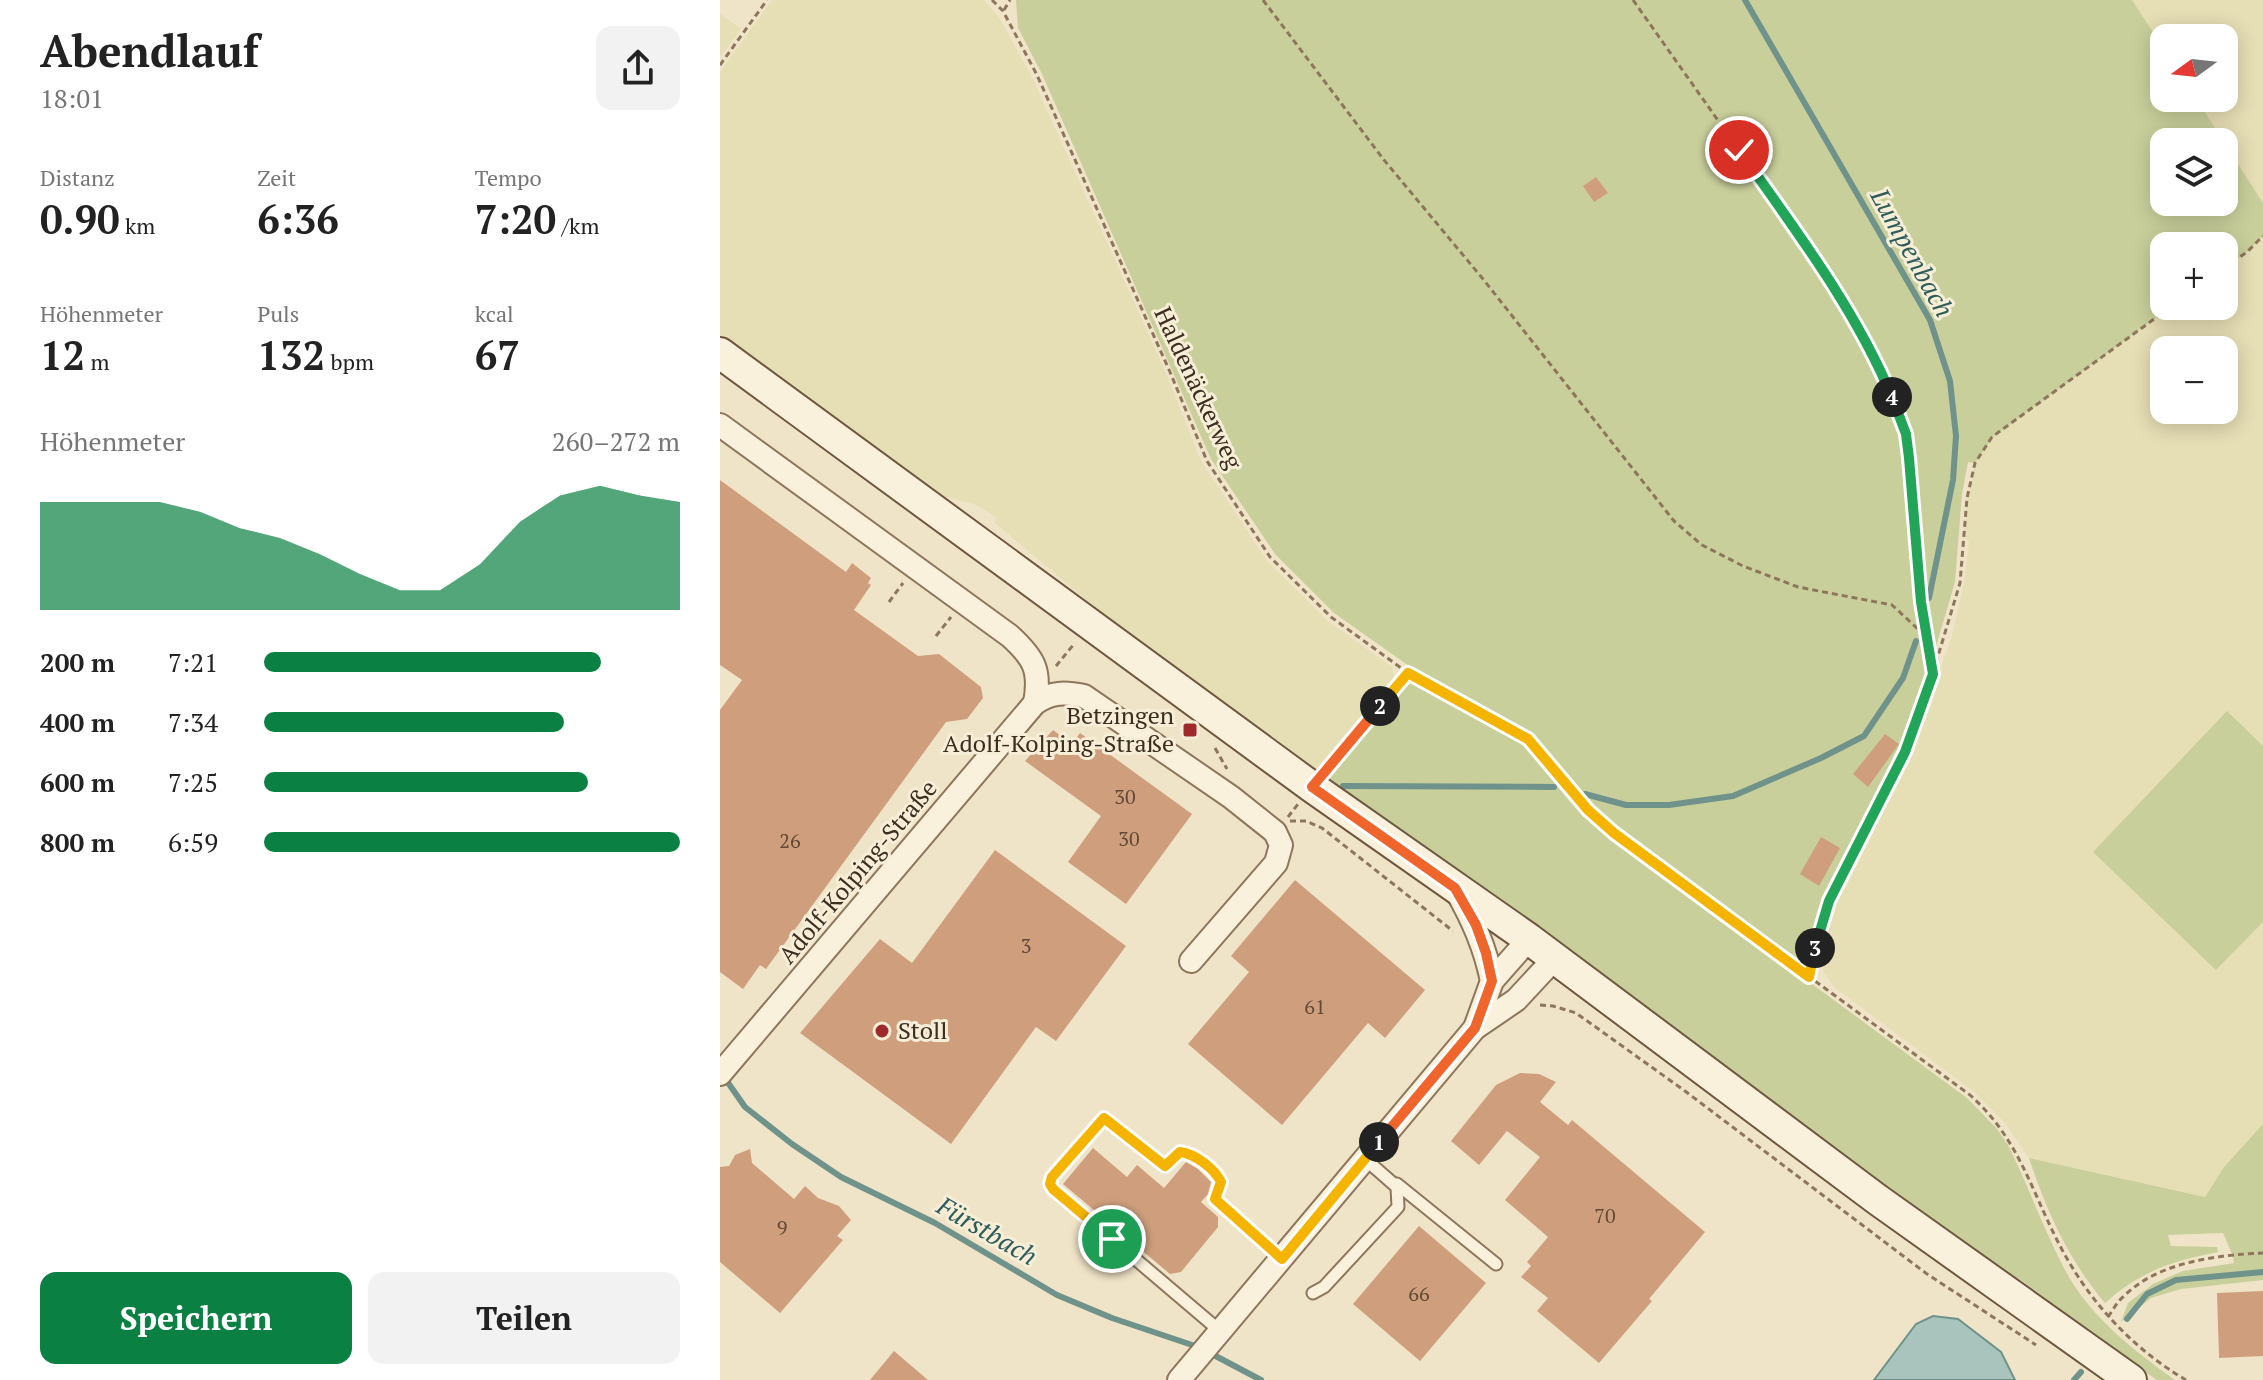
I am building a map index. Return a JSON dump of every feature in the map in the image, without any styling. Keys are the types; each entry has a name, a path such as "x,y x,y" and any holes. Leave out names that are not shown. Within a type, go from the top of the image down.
{"main road":[{"path":"720,353 1312,787 1555,958 1878,1200 2131,1380"}],"street":[{"path":"720,425 1010,636 1026,650 1035,665 1036,694 1065,692 1084,696 1231,797 1279,837 1281,853 1276,863 1191,961"},
{"name":"Adolf-Kolping-Straße","path":"725,1068 1036,694"},
{"path":"1455,888 1476,925 1492,981"},
{"path":"1475,1028 1492,981 1529,939"},
{"path":"1184,1374 1475,1028 1516,1000 1555,958"}],"lane":[{"path":"1219,1332 1053,1189 1050,1184 1052,1177 1104,1118 1165,1166 1180,1152 1190,1153 1217,1174 1221,1182 1215,1199 1282,1259"},
{"path":"1365,1159 1496,1264"},
{"path":"1313,1293 1324,1287 1398,1207 1399,1194 1393,1181"}],"path":[{"path":"720,65 767,0"},
{"name":"Haldenäckerweg","path":"992,0 1003,11 1037,75 1207,461 1270,557 1331,617 1408,673 1528,739 1588,810 1614,833 1956,1084 1993,1117 2019,1155 2071,1266 2108,1317 2147,1353 2186,1380"},
{"path":"1003,11 1010,0"},
{"path":"1263,0 1384,160 1483,279 1674,521 1702,545 1743,566 1798,587 1892,605 1918,629 1926,632"},
{"path":"1633,0 1785,216 1845,307 1883,375 1906,434 1921,602 1933,674"},
{"path":"2238,258 2263,236"},
{"path":"1809,977 1829,901 1905,752 1933,674 1960,583 1967,498 1975,463 1992,437 2153,320"},
{"path":"1036,694 1080,636"},
{"path":"1408,673 1283,823 1306,821 1322,828 1447,925 1460,939"},
{"path":"1516,1000 1530,1006 1553,1006 1576,1013 1685,1091 1927,1274 2046,1352"},
{"path":"2108,1317 2123,1296 2148,1277 2232,1254 2263,1253"}],"shaded area":[{"path":"772,0 984,0 999,17 1032,77 1166,373 1201,461 1267,561 1328,621 1392,667 1394,680 1323,767 1315,771 1103,621 1101,612 995,523 996,517 976,505 932,493 720,342 720,72"},
{"path":"2132,0 2263,0 2263,203 2238,164 2238,128 2215,128 2205,112 2238,112 2238,24 2150,24 2150,28"},
{"path":"720,14 741,29 720,57"},
{"path":"2263,236 2263,746 2227,712 2216,970 2263,922 2263,1124 2224,1167 2205,1197 2029,1158 2005,1123 1974,1092 1834,987 1823,971 1821,945 1833,904 1910,754 1951,639 1964,583 1969,542 1964,536 1967,498 1975,463 1992,437 2153,320 2238,320 2238,258"}],"green space":[{"path":"1016,0 2132,0 2150,28 2150,112 2205,112 2215,128 2150,128 2150,216 2238,216 2238,164 2263,203 2263,236 2238,258 2238,232 2150,232 2150,320 2153,320 1993,437 1975,463 1968,462 1962,494 1955,582 1918,708 1825,898 1810,941 1809,957 1802,962 1616,830 1592,807 1534,736 1412,668 1334,613 1275,554 1211,459 1042,74 1018,28"},
{"path":"1415,682 1525,742 1585,812 1612,837 1967,1098 2008,1145 2056,1253 2074,1285 2099,1316 2128,1344 2175,1380 2157,1380 2024,1282 1985,1260 1550,936 1332,789 1329,772 1403,685"},
{"path":"2227,711 2263,746 2263,922 2216,970 2093,852"},
{"path":"2263,1124 2263,1280 2181,1289 2151,1298 2121,1322 2128,1303 2153,1284 2183,1271 2234,1263 2223,1233 2168,1235 2171,1246 2217,1247 2218,1252 2186,1259 2144,1275 2105,1303 2080,1270 2060,1234 2029,1158 2205,1197 2224,1167"}],"water":[{"path":"1933,1316 1958,1319 2001,1352 2015,1380 1874,1380 1916,1324"}],"building":[{"path":"1596,177 1608,193 1594,202 1583,186"},
{"path":"720,480 846,572 852,563 871,578 868,583 871,585 854,610 918,656 939,654 981,687 983,698 967,719 946,722 766,969 760,965 743,989 720,972 720,710 742,680 720,665"},
{"path":"1053,730 1072,744 1080,733 1192,814 1126,904 1068,862 1101,816 1025,761"},
{"path":"1885,734 1899,744 1868,787 1853,774"},
{"path":"1821,837 1840,848 1819,886 1800,874"},
{"path":"995,850 1126,946 1056,1041 1036,1027 951,1144 800,1033 880,939 912,963"},
{"path":"1295,880 1425,990 1385,1038 1368,1023 1282,1125 1188,1044 1249,972 1231,956"},
{"path":"1520,1073 1539,1074 1556,1082 1540,1102 1568,1125 1572,1120 1705,1232 1599,1363 1537,1311 1548,1298 1521,1277 1531,1266 1527,1262 1548,1237 1505,1200 1540,1157 1507,1131 1479,1165 1451,1141 1496,1085"},
{"path":"1093,1148 1127,1177 1137,1165 1164,1188 1186,1162 1211,1182 1208,1194 1201,1202 1218,1217 1218,1227 1181,1272 1170,1274 1063,1184"},
{"path":"750,1149 752,1163 794,1199 805,1186 818,1198 839,1206 851,1220 837,1236 843,1240 780,1313 720,1262 720,1167 729,1166 735,1155"},
{"path":"1419,1226 1486,1283 1420,1361 1353,1304"},
{"path":"2263,1291 2263,1356 2219,1358 2217,1293"},
{"path":"894,1351 928,1380 870,1380"}],"waterway":[{"name":"Lumpenbach","path":"1745,0 1930,320 1950,381 1956,436 1953,480 1929,598"},
{"name":"Lumpenbach","path":"1585,794 1626,805 1669,805 1733,796 1821,758 1864,736 1903,678 1916,641"},
{"name":"Lumpenbach","path":"1343,786 1554,787"},
{"name":"Fürstbach","path":"724,1077 745,1107 841,1177 935,1223 1057,1295 1112,1318 1198,1347"},
{"name":"Fürstbach","path":"2127,1319 2147,1294 2176,1280 2263,1272"},
{"name":"Fürstbach","path":"1208,1352 1261,1380"},
{"name":"Fürstbach","path":"2074,1380 2081,1372"}],"place":[{"name":"Betzingen Adolf-Kolping-Straße","path":"1190,730"},
{"name":"Stoll","path":"882,1031"}],"route":[{"path":"1112,1239 1050,1184 1052,1177 1104,1118 1165,1166 1180,1152 1190,1153 1217,1174 1221,1182 1215,1199 1282,1259 1475,1028 1492,981 1476,925 1455,888 1312,787 1408,673 1528,739 1588,810 1614,833 1809,977 1829,901 1905,752 1933,674 1921,602 1906,434 1896,404 1845,307 1739,150"}]}
